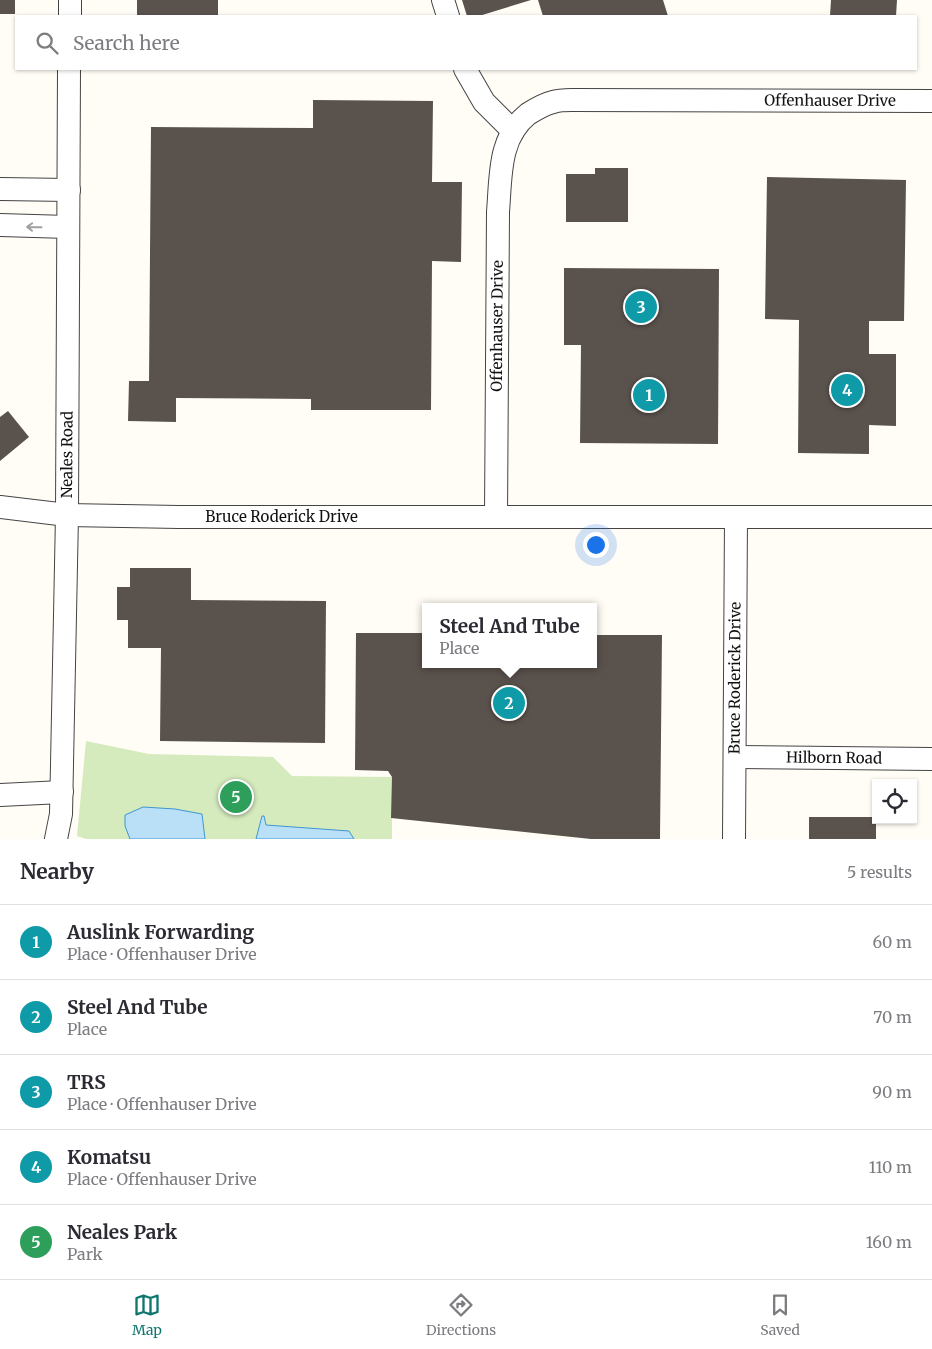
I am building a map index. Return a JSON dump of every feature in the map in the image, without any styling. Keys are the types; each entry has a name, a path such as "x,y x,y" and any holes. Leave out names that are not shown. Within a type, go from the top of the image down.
{"street":[{"path":"70,0 70,15"},
{"path":"443,0 448,15"},
{"name":"Neales Road","path":"56,839 62,814 67,515 69,70"},
{"path":"466,70 484,102 513,131"},
{"name":"Offenhauser Drive","path":"496,517 498,212 505,146 513,131 523,119 537,108 552,102 572,100 932,101"},
{"path":"0,189 69,190"},
{"path":"0,225 68,227"},
{"name":"Bruce Roderick Drive","path":"0,507 67,515 496,517"},
{"path":"496,517 932,517"},
{"name":"Bruce Roderick Drive","path":"734,839 736,517"},
{"name":"Hilborn Road","path":"735,758 932,759"},
{"path":"0,795 62,792"}],"green space":[{"path":"86,741 149,754 273,757 292,776 392,777 392,839 86,839 77,836"}],"water":[{"path":"143,807 175,809 202,814 205,839 130,839 125,826 125,815"},
{"path":"262,816 264,816 266,825 349,831 354,839 256,839"}],"building":[{"path":"0,0 15,0 15,14 0,14"},
{"path":"137,0 218,0 218,15 137,15"},
{"path":"462,0 531,0 482,15 467,15"},
{"path":"538,0 663,0 668,15 543,15"},
{"path":"831,0 897,0 896,15 830,15"},
{"path":"313,100 433,101 432,182 462,182 461,262 432,261 431,410 311,410 311,399 176,398 176,422 128,421 129,381 149,381 151,127 313,128"},
{"path":"595,168 628,168 628,222 566,222 566,174 595,174"},
{"path":"767,177 906,180 904,321 869,321 869,354 896,354 896,426 869,425 869,454 798,453 799,320 765,319"},
{"path":"564,268 719,269 718,444 580,443 581,345 564,345"},
{"path":"8,411 29,437 0,461 0,417"},
{"path":"130,568 191,568 191,600 326,601 325,743 160,741 161,648 128,648 128,620 117,620 117,587 130,587"},
{"path":"356,633 422,633 422,668 597,668 597,635 662,635 660,839 591,839 391,818 392,777 388,771 355,770"},
{"path":"809,817 872,817 872,824 876,824 876,839 809,839"}],"place":[{"name":"TRS","path":"641,307"},
{"name":"Komatsu","path":"847,390"},
{"name":"Auslink Forwarding","path":"649,395"},
{"name":"Steel And Tube","path":"509,703"},
{"name":"Neales Park","path":"236,797"}]}
